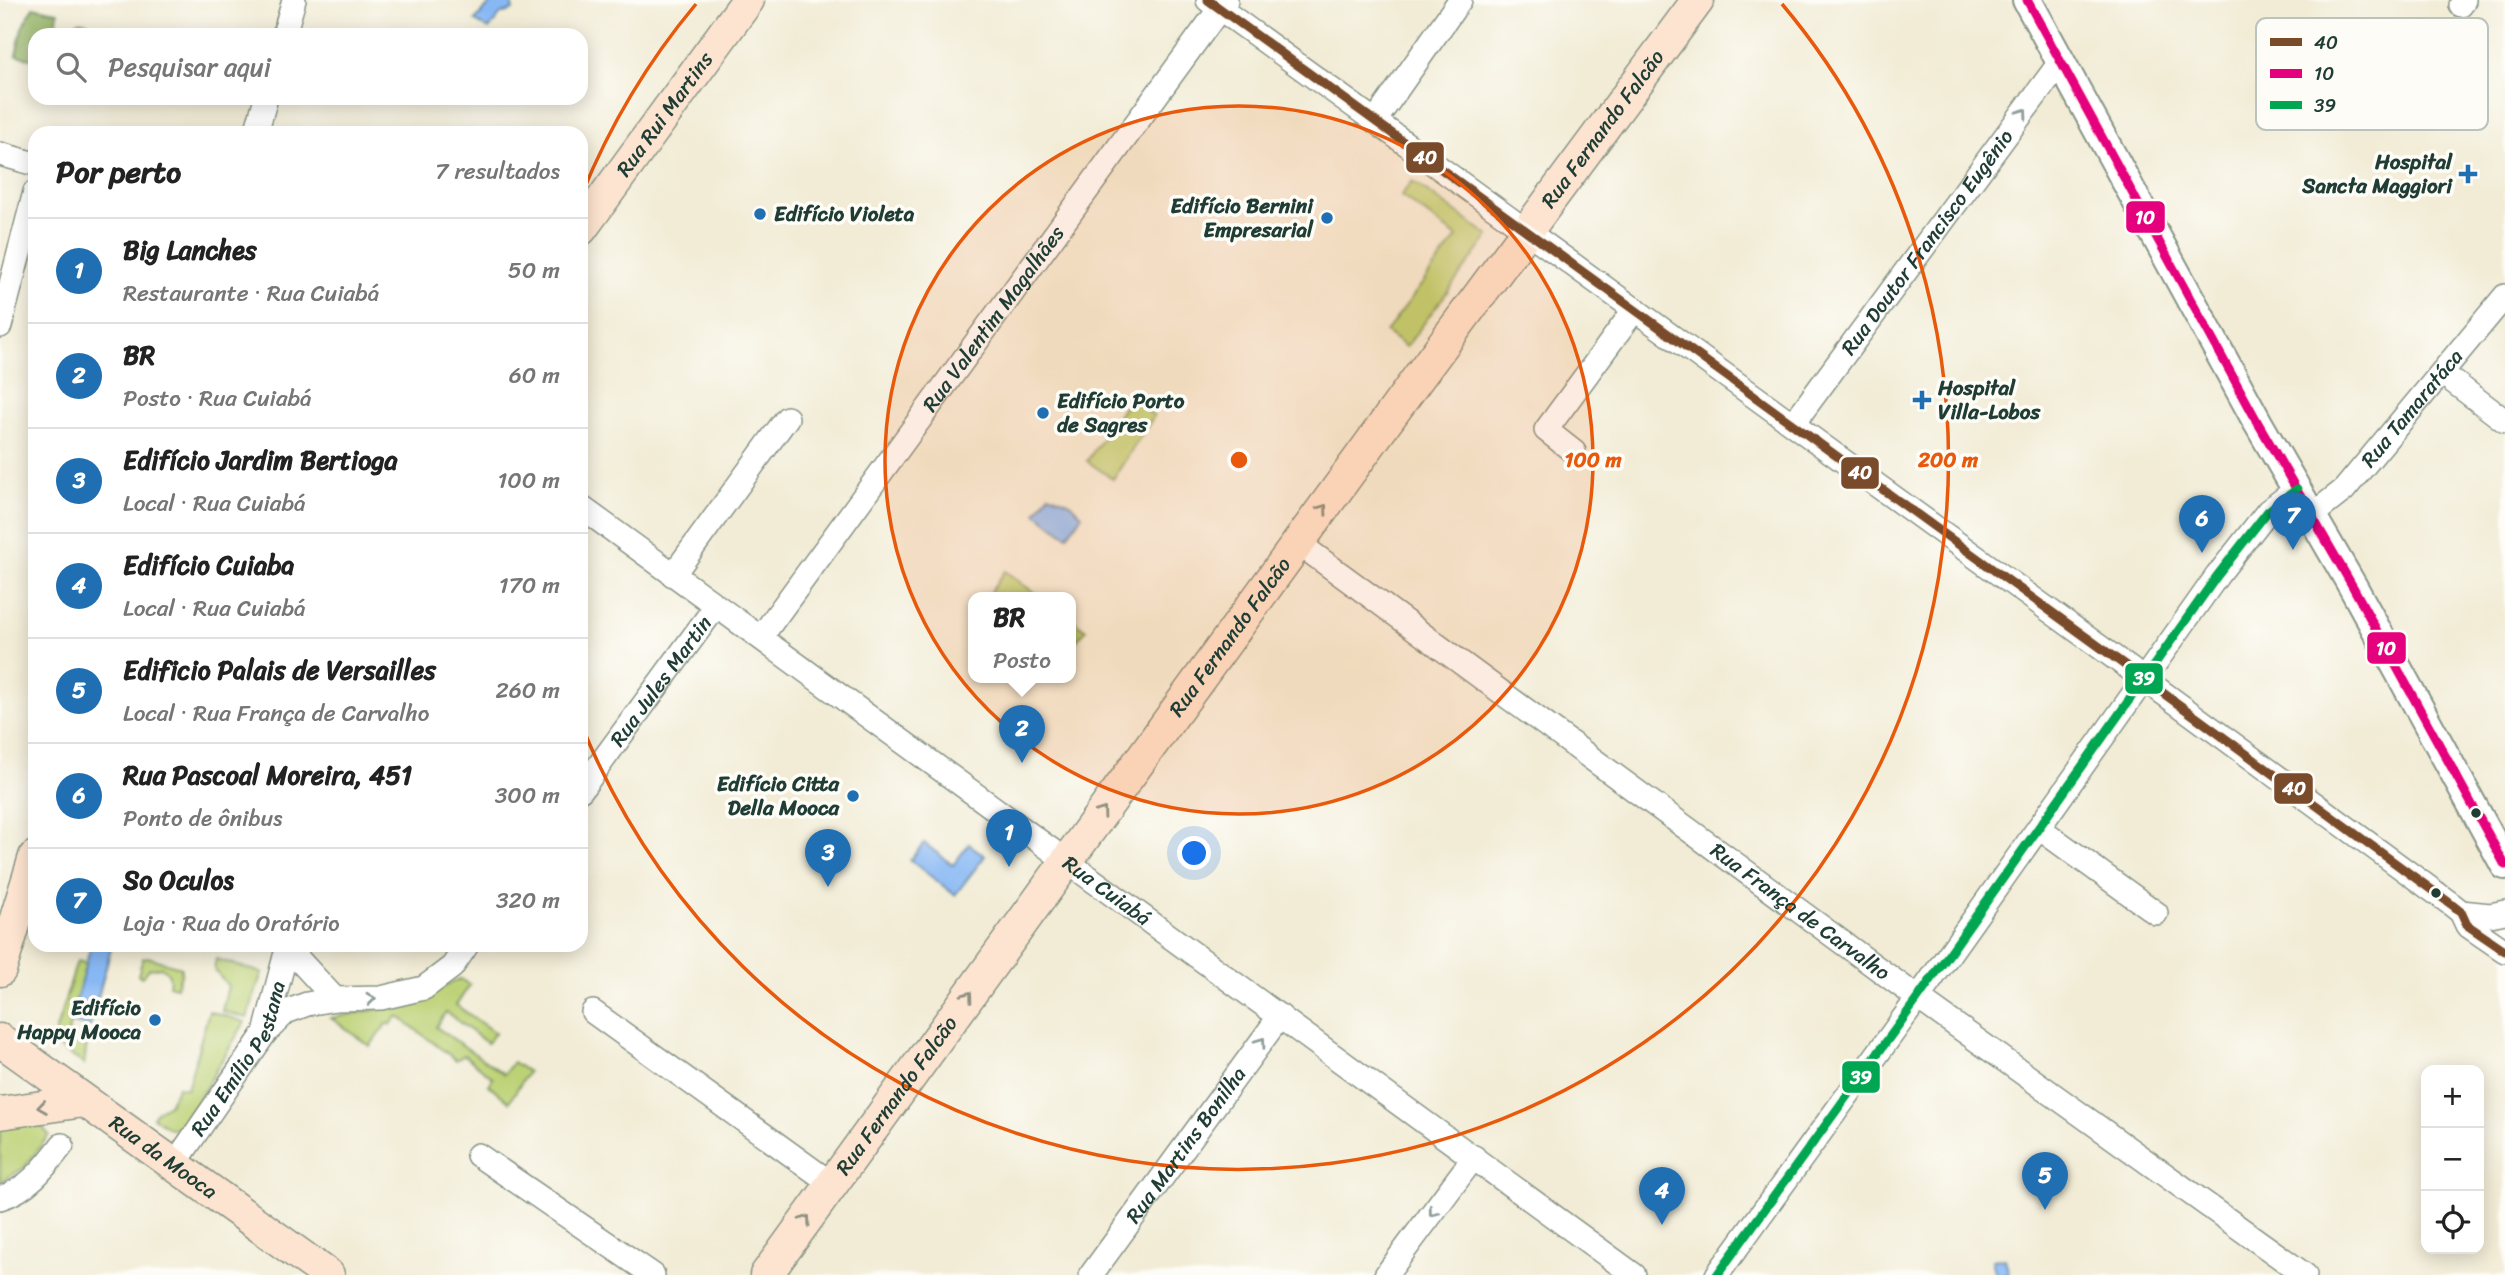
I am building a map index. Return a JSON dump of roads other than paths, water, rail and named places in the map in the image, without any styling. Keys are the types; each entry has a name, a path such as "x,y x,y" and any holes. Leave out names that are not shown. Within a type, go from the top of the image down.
{"main road":[{"name":"Rua Rui Martins","path":"588,219 748,0"},
{"name":"Rua Fernando Falcão","path":"766,1275 1526,231 1698,0"},
{"path":"0,970 28,880"},
{"name":"Rua da Mooca","path":"0,1040 326,1274"},
{"path":"0,1113 85,1101"}],"street":[{"path":"286,28 294,0"},
{"path":"1375,121 1460,0"},
{"path":"2027,0 2258,423 2312,515 2505,865"},
{"path":"1218,3 1375,121 2144,679 2461,912 2467,925 2500,945"},
{"name":"Rua Valentim Magalhães","path":"761,637 1218,3"},
{"name":"Rua Doutor Francisco Eugênio","path":"1793,424 2061,61"},
{"path":"258,126 264,105"},
{"path":"0,154 28,162"},
{"path":"0,326 28,219"},
{"name":"Rua Tamaratáca","path":"2312,515 2344,490 2505,296"},
{"path":"1574,452 1546,430 1635,309"},
{"path":"2442,373 2505,421"},
{"path":"673,575 787,418"},
{"path":"1717,1275 1918,998 2217,576 2268,511 2297,489"},
{"name":"Rua Cuiabá","path":"588,513 1634,1275"},
{"name":"Rua França de Carvalho","path":"1298,544 1918,998 2305,1275"},
{"name":"Rua Jules Martin","path":"588,780 716,606"},
{"path":"2039,828 2156,913"},
{"path":"2461,912 2490,915 2505,912"},
{"name":"Rua Emílio Pestana","path":"174,1165 265,1033 287,952"},
{"path":"294,952 334,999"},
{"path":"265,1033 286,1012 306,1004 334,999 381,998 424,988 452,967 462,952"},
{"path":"593,1012 832,1184"},
{"name":"Rua Martins Bonilha","path":"1091,1275 1280,1016"},
{"path":"0,1198 13,1195 39,1175 62,1145"},
{"path":"478,1155 653,1275"},
{"path":"1386,1275 1474,1157"}],"water":[{"path":"493,0 511,0 513,10 501,14 490,28 475,21"},
{"path":"1049,494 1069,502 1082,515 1067,536 1036,513"},
{"path":"924,843 953,865 969,844 985,856 955,895 910,860"},
{"path":"89,952 110,952 90,1027 70,1022"},
{"path":"2005,1258 2009,1275 1996,1275 1992,1260"}],"place":[{"name":"Hospital Sancta Maggiori","path":"2468,174"},
{"name":"Edifício Violeta","path":"760,214"},
{"name":"Edifício Bernini Empresarial","path":"1327,218"},
{"name":"Hospital Villa-Lobos","path":"1922,400"},
{"name":"Edifício Porto de Sagres","path":"1043,413"},
{"name":"So Oculos","path":"2293,550"},
{"name":"Rua Pascoal Moreira, 451","path":"2202,553"},
{"name":"BR","path":"1022,763"},
{"name":"Edifício Citta Della Mooca","path":"853,796"},
{"name":"Big Lanches","path":"1009,867"},
{"name":"Edifício Jardim Bertioga","path":"828,887"},
{"name":"Edifício Happy Mooca","path":"155,1020"},
{"name":"Edificio Palais de Versailles","path":"2045,1210"},
{"name":"Edifício Cuiaba","path":"1662,1225"}]}
